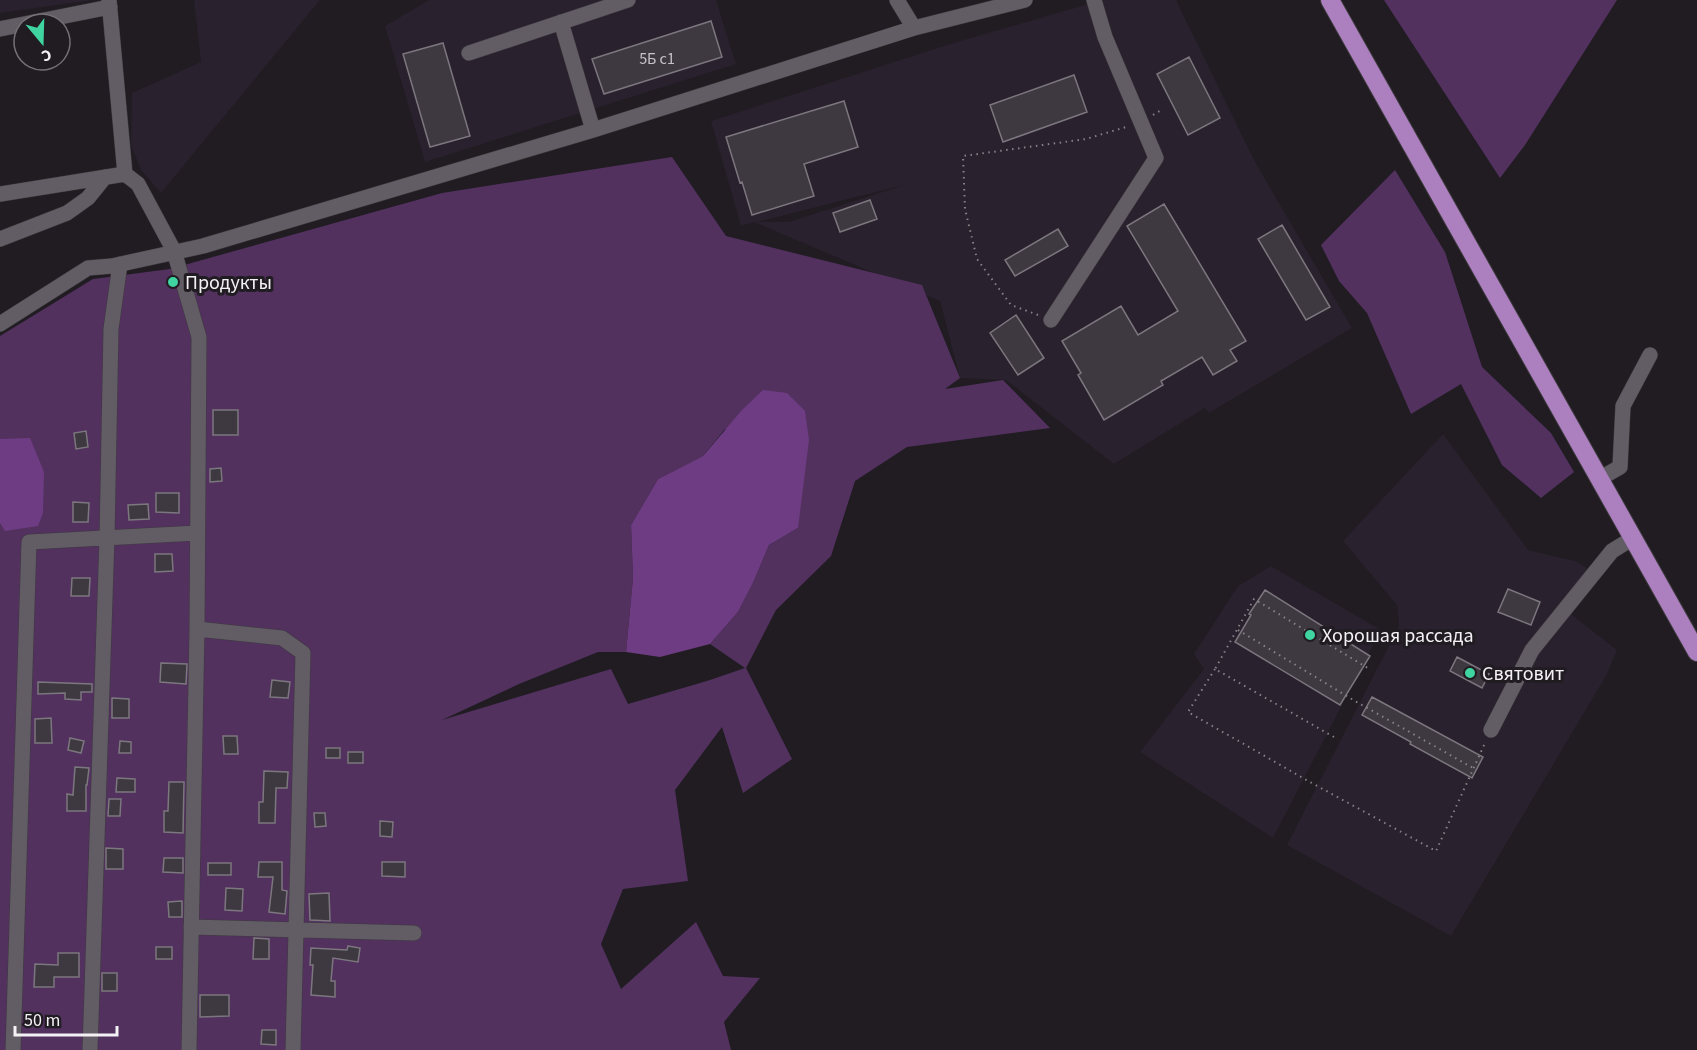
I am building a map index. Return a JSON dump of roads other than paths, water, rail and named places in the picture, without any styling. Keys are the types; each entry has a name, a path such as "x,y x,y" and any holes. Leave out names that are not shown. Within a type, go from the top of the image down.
{"main road":[{"path":"1330,0 1697,652"}],"street":[{"path":"469,53 627,0"},
{"path":"897,0 914,28"},
{"path":"0,324 88,268 120,264 203,246 593,130 914,28 1025,0"},
{"path":"1051,320 1156,158 1105,37 1094,0"},
{"path":"0,28 110,3 125,174"},
{"path":"561,22 593,130"},
{"path":"0,194 125,174 138,184 174,251 199,337 197,629 189,1050"},
{"path":"0,239 68,213 88,198 105,177"},
{"path":"90,1050 107,538 111,329 120,264"},
{"path":"1599,478 1620,467 1623,406 1650,355"},
{"path":"13,1050 29,542 197,533"},
{"path":"1491,730 1532,650 1612,551 1633,538"},
{"path":"197,629 282,638 303,653 293,1050"},
{"path":"191,927 414,933"}],"place":[{"name":"Продукты","path":"173,282"},
{"name":"Хорошая рассада","path":"1310,635"},
{"name":"Святовит","path":"1470,673"}]}
